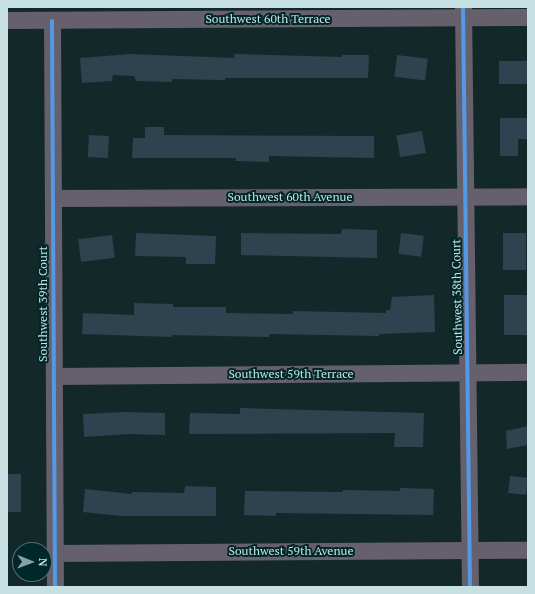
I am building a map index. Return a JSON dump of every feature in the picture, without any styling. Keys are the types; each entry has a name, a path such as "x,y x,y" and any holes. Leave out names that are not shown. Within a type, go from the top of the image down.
{"street":[{"name":"Southwest 60th Terrace","path":"7,20 463,12 528,16"},
{"name":"Southwest 38th Court","path":"463,12 469,373 470,587"},
{"name":"Southwest 39th Court","path":"52,20 55,587"},
{"name":"Southwest 60th Avenue","path":"53,198 528,196"},
{"name":"Southwest 59th Terrace","path":"54,376 528,372"},
{"name":"Southwest 59th Avenue","path":"55,553 528,550"}],"building":[{"path":"130,54 234,58 234,54 342,57 342,55 369,55 368,78 225,78 225,80 172,79 172,82 136,81 134,76 113,75 112,81 82,83 80,58"},
{"path":"397,55 428,59 425,81 394,77"},
{"path":"499,61 528,61 528,84 499,84"},
{"path":"500,118 528,118 528,139 518,139 518,156 500,156"},
{"path":"145,127 164,127 164,135 374,136 374,158 269,156 269,162 235,161 236,158 132,158 133,138 145,138"},
{"path":"422,131 426,153 400,157 396,136"},
{"path":"89,135 109,136 108,158 88,157"},
{"path":"342,229 377,230 377,258 241,255 241,233 341,234"},
{"path":"136,233 216,236 215,264 186,264 186,257 135,256"},
{"path":"401,233 424,236 421,257 398,254"},
{"path":"503,233 526,233 526,270 503,270"},
{"path":"112,235 115,258 81,262 78,239"},
{"path":"434,295 435,332 379,334 379,336 269,334 269,337 172,335 172,337 82,334 83,313 134,315 134,303 173,304 173,307 226,307 226,313 293,314 293,311 386,313 386,310 390,310 392,297"},
{"path":"504,295 528,295 528,335 504,335"},
{"path":"240,408 424,413 423,447 394,447 395,433 189,434 190,413 240,414"},
{"path":"125,412 165,413 165,435 129,434 84,437 83,414"},
{"path":"528,426 528,445 507,449 506,431"},
{"path":"7,474 21,474 21,512 7,512"},
{"path":"510,476 528,478 526,495 508,493"},
{"path":"185,486 216,487 216,516 121,516 83,512 85,489 132,494 132,492 184,493"},
{"path":"400,488 434,489 433,515 276,513 276,516 244,515 245,491 400,491"}],"cycle path":[{"path":"463,7 470,587"},
{"path":"52,21 55,587"}]}
